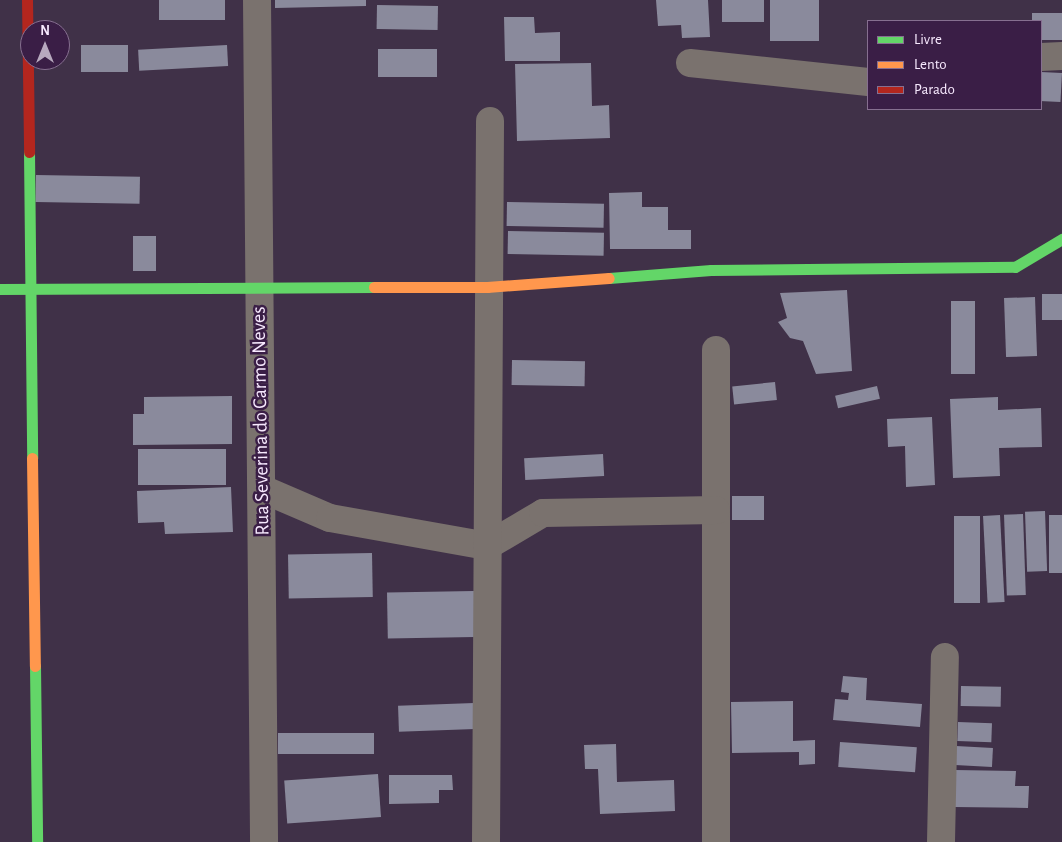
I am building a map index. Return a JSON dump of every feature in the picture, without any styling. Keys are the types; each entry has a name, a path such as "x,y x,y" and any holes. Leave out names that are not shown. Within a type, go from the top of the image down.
{"street":[{"path":"27,0 37,842"},
{"name":"Rua Severina do Carmo Neves","path":"257,0 264,842"},
{"path":"1042,57 1062,56"},
{"path":"690,63 867,82"},
{"path":"486,842 487,287 490,121"},
{"path":"0,289 487,287 711,270 1015,267 1062,239"},
{"path":"716,350 716,842"},
{"path":"262,489 330,518 486,546 543,513 716,510"},
{"path":"941,842 945,657"}],"building":[{"path":"159,0 225,0 225,20 159,20"},
{"path":"275,0 366,0 366,6 275,8"},
{"path":"656,0 708,0 710,37 682,38 681,25 658,26"},
{"path":"722,0 764,0 764,22 722,22"},
{"path":"770,0 819,0 819,41 770,41"},
{"path":"377,5 438,6 438,30 377,29"},
{"path":"1032,13 1062,13 1062,40 1042,40 1042,20 1032,20"},
{"path":"504,17 534,17 535,33 560,32 560,61 505,61"},
{"path":"81,45 128,45 128,72 81,72"},
{"path":"227,45 228,66 139,71 138,50"},
{"path":"378,49 437,49 437,77 378,77"},
{"path":"591,63 592,106 609,105 610,138 517,141 515,64"},
{"path":"1042,72 1062,73 1060,102 1042,101"},
{"path":"36,175 140,177 140,204 36,202"},
{"path":"642,192 642,207 668,207 668,230 691,230 691,249 610,249 609,193"},
{"path":"507,202 604,204 604,228 507,226"},
{"path":"508,231 604,233 604,256 508,254"},
{"path":"133,236 156,236 156,271 133,271"},
{"path":"847,290 852,371 816,374 803,341 790,338 778,322 787,318 780,293"},
{"path":"1042,294 1062,294 1062,320 1042,320"},
{"path":"1035,297 1037,356 1006,357 1004,298"},
{"path":"951,301 975,301 975,374 951,374"},
{"path":"512,360 585,361 585,386 512,385"},
{"path":"775,382 777,400 734,404 732,386"},
{"path":"877,386 880,399 838,408 835,396"},
{"path":"232,396 232,444 133,445 133,414 144,414 144,397"},
{"path":"998,397 998,410 1041,408 1042,447 999,448 1000,476 953,478 950,399"},
{"path":"932,417 935,485 906,487 905,446 888,447 887,419"},
{"path":"138,449 226,449 226,485 138,485"},
{"path":"603,454 604,476 525,480 524,458"},
{"path":"231,487 233,532 165,534 164,522 138,523 137,491"},
{"path":"732,496 764,496 764,520 732,520"},
{"path":"1045,511 1047,571 1027,572 1025,512"},
{"path":"1023,514 1026,595 1007,596 1004,515"},
{"path":"1000,515 1005,602 988,603 983,516"},
{"path":"1049,515 1062,515 1062,573 1049,573"},
{"path":"954,516 980,516 980,603 954,603"},
{"path":"372,553 373,597 289,598 288,554"},
{"path":"474,591 475,637 388,639 387,593"},
{"path":"843,676 867,678 866,700 922,704 920,727 833,720 835,699 848,700 849,693 841,692"},
{"path":"961,686 1001,687 1001,707 961,706"},
{"path":"793,701 793,741 815,740 815,764 799,765 799,752 732,753 731,702"},
{"path":"474,703 475,729 399,732 398,706"},
{"path":"958,722 992,723 991,742 957,741"},
{"path":"278,733 374,733 374,754 278,754"},
{"path":"840,742 917,747 915,772 838,767"},
{"path":"616,744 617,782 674,780 675,811 600,814 598,769 585,769 584,745"},
{"path":"956,746 993,748 992,767 955,765"},
{"path":"955,770 1016,771 1015,786 1029,786 1028,808 954,807"},
{"path":"378,774 381,817 287,823 284,781"},
{"path":"389,775 452,775 453,790 439,790 439,803 389,804"}],"traffic: fast":[{"path":"29,152 32,458"},
{"path":"609,278 711,270 1015,267 1062,239"},
{"path":"0,289 374,287"},
{"path":"35,666 37,842"}],"traffic: slow":[{"path":"374,287 487,287 609,278"},
{"path":"32,458 35,666"}],"traffic: jam":[{"path":"27,0 29,152"}]}
